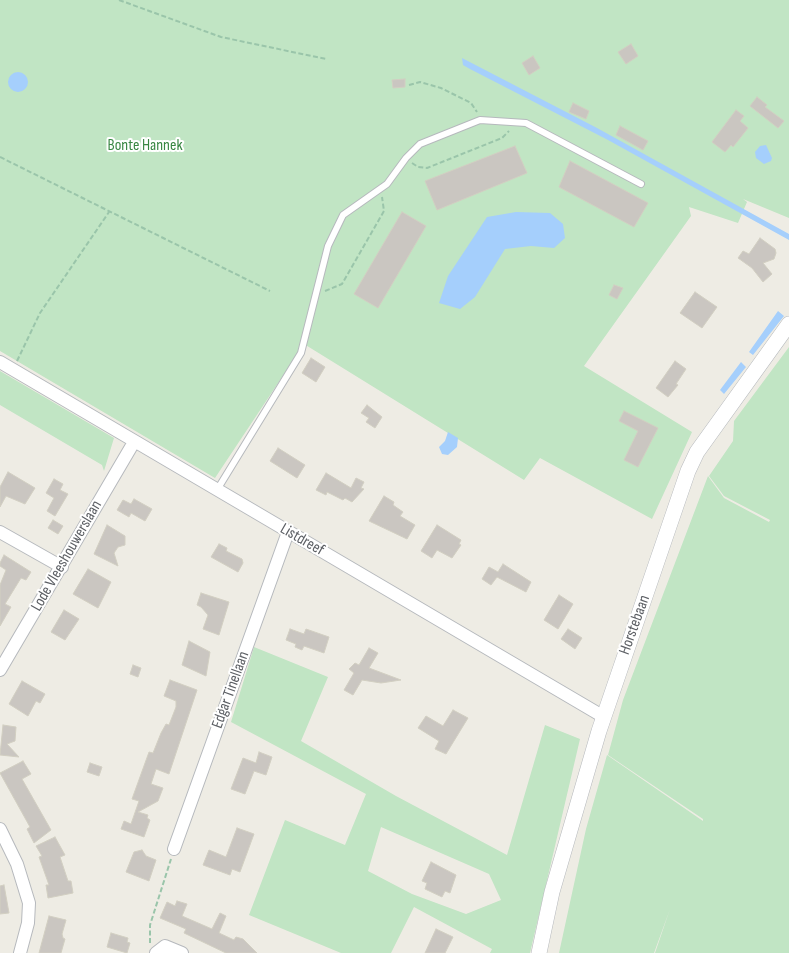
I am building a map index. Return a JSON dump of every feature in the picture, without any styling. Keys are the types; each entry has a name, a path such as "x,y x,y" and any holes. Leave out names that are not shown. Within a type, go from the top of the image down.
{"street":[{"name":"Horstebaan","path":"539,953 552,892 604,717 688,471 697,452 789,324"},
{"name":"Listdreef","path":"0,362 604,717"},
{"name":"Lode Vleeshouwerslaan","path":"0,670 134,442"},
{"path":"0,532 62,567"},
{"name":"Edgar Tinellaan","path":"174,849 288,532"},
{"path":"0,830 17,864 29,903 28,923 20,953"},
{"path":"153,948 165,946 182,953"}],"lane":[{"path":"217,490 301,353 328,246 343,215 387,184 406,158 426,141 480,120 526,123 642,184"}],"path":[{"path":"119,0 221,37 326,59"},
{"path":"409,85 420,82 430,84 458,96 471,103 480,120"},
{"path":"406,158 418,167 427,168 502,138 510,130 511,123"},
{"path":"0,157 270,291"},
{"path":"316,295 342,284 384,211 385,204 379,191"},
{"path":"13,370 40,314 109,212"},
{"path":"153,948 150,925 174,849"}],"green space":[{"name":"Bonte Hannek","path":"0,0 789,0 789,218 743,199 747,202 738,223 689,207 691,216 584,366 692,432 652,519 540,458 524,480 304,344 215,478 0,351"},
{"path":"789,347 789,953 655,953 670,909 654,953 559,953 586,829 607,755 703,821 703,819 608,755 623,700 708,476 724,498 769,522 770,520 724,496 709,476 733,441 734,421"},
{"path":"0,371 114,438 104,471 102,465 0,405"},
{"path":"254,647 328,677 301,741 396,796 507,855 545,725 580,739 530,953 490,953 492,949 414,907 391,953 341,953 249,915 285,820 345,845 366,794 231,722","holes":["381,827 489,874 501,900 466,914 412,894 368,871"]}],"water":[{"path":"462,58 597,128 789,234 789,240 608,140 470,69 463,65"},
{"path":"18,72 25,75 28,82 25,89 18,92 11,89 8,82 11,75"},
{"path":"766,145 772,158 771,161 764,164 756,158 755,152 760,146"},
{"path":"516,212 550,213 563,224 565,238 554,248 531,246 505,249 475,297 460,309 439,303 448,276 487,217"},
{"path":"778,311 784,316 753,355 749,352"},
{"path":"741,362 746,367 724,394 720,390"},
{"path":"448,432 458,438 457,447 448,455 442,454 439,447 445,441"}],"building":[{"path":"631,44 638,56 626,64 618,52"},
{"path":"533,56 540,68 529,75 522,63"},
{"path":"405,79 405,87 393,88 392,80"},
{"path":"757,97 767,105 765,107 784,121 778,128 750,106"},
{"path":"573,103 589,111 586,119 569,112"},
{"path":"736,110 744,116 740,121 748,128 733,147 731,145 725,152 712,142"},
{"path":"620,126 648,141 643,150 616,135"},
{"path":"515,146 527,173 437,210 425,181"},
{"path":"570,161 648,203 634,227 559,187"},
{"path":"402,212 426,226 378,308 354,294"},
{"path":"760,238 775,249 776,253 774,259 763,263 772,274 763,282 752,268 738,258 743,251 749,254"},
{"path":"614,285 623,288 617,299 609,295"},
{"path":"695,292 717,307 702,328 680,313"},
{"path":"311,358 325,367 316,382 302,373"},
{"path":"675,361 686,369 676,384 678,385 668,397 656,388"},
{"path":"367,405 382,417 375,428 366,422 369,418 361,413"},
{"path":"624,411 658,428 638,467 624,460 638,431 619,421"},
{"path":"278,448 305,465 297,478 270,461"},
{"path":"8,472 35,488 25,504 6,496 0,507 0,487"},
{"path":"326,473 351,488 356,478 364,482 361,488 364,489 352,502 327,492 326,495 316,490"},
{"path":"54,479 63,484 60,490 68,494 55,516 47,511 54,498 46,493"},
{"path":"384,496 394,502 393,505 403,512 400,516 415,525 407,539 369,521"},
{"path":"134,499 152,509 145,521 131,513 129,517 117,510 123,500 131,504"},
{"path":"53,520 63,526 58,534 48,528"},
{"path":"107,525 125,536 125,545 118,547 114,553 118,566 94,554"},
{"path":"437,525 461,540 459,544 461,545 452,558 437,550 432,558 421,551"},
{"path":"219,544 227,548 226,551 242,559 243,563 238,572 211,557"},
{"path":"4,555 31,572 26,580 21,578 5,604 11,607 0,626 0,585 6,570 0,566 0,563"},
{"path":"503,564 531,582 526,592 497,577 491,585 482,579 489,567 498,572"},
{"path":"88,569 111,582 98,608 73,594"},
{"path":"201,593 229,602 219,635 203,629 208,615 197,605"},
{"path":"559,595 573,604 558,629 544,620"},
{"path":"64,610 79,619 65,640 51,632"},
{"path":"290,629 304,634 306,629 329,637 324,653 304,646 302,650 295,647 296,644 286,640"},
{"path":"568,629 582,638 575,649 561,639"},
{"path":"189,641 210,652 206,676 182,665"},
{"path":"369,648 378,653 369,668 401,680 381,683 362,680 353,695 344,690 354,673 349,669 355,663 359,665"},
{"path":"133,665 141,668 138,677 130,674"},
{"path":"170,680 197,690 169,774 156,769 151,784 163,788 158,801 138,812 148,815 147,818 150,820 144,837 121,829 124,821 131,824 139,801 132,799 149,752 153,753 166,724 169,725 176,707 176,701 164,696"},
{"path":"22,681 45,694 40,703 36,701 28,716 9,704"},
{"path":"453,710 468,718 446,754 435,749 439,741 418,728 426,716 443,726"},
{"path":"3,725 16,727 15,741 7,744 19,757 0,755"},
{"path":"259,752 272,757 266,775 254,771 245,794 231,789 243,758 256,763"},
{"path":"23,761 31,774 22,779 51,830 34,843 27,829 30,827 0,773"},
{"path":"90,763 102,767 99,776 87,772"},
{"path":"237,828 254,834 240,872 232,869 230,875 203,865 209,850 226,857"},
{"path":"55,837 65,855 60,857 68,881 71,881 73,893 48,898 46,885 49,885 39,857 42,856 36,846"},
{"path":"142,850 146,856 156,860 149,881 126,872 134,852"},
{"path":"431,862 456,875 450,893 445,891 442,897 425,889 427,883 422,881"},
{"path":"4,885 9,913 0,914 0,886"},
{"path":"177,901 187,904 182,916 212,929 220,913 226,916 219,933 234,940 236,937 243,939 257,953 226,953 184,933 186,929 160,918 167,902 175,906"},
{"path":"49,916 66,920 62,934 65,939 61,953 39,953"},
{"path":"436,929 453,937 445,953 425,953"},
{"path":"111,933 128,938 127,942 130,943 127,953 107,947"}]}
